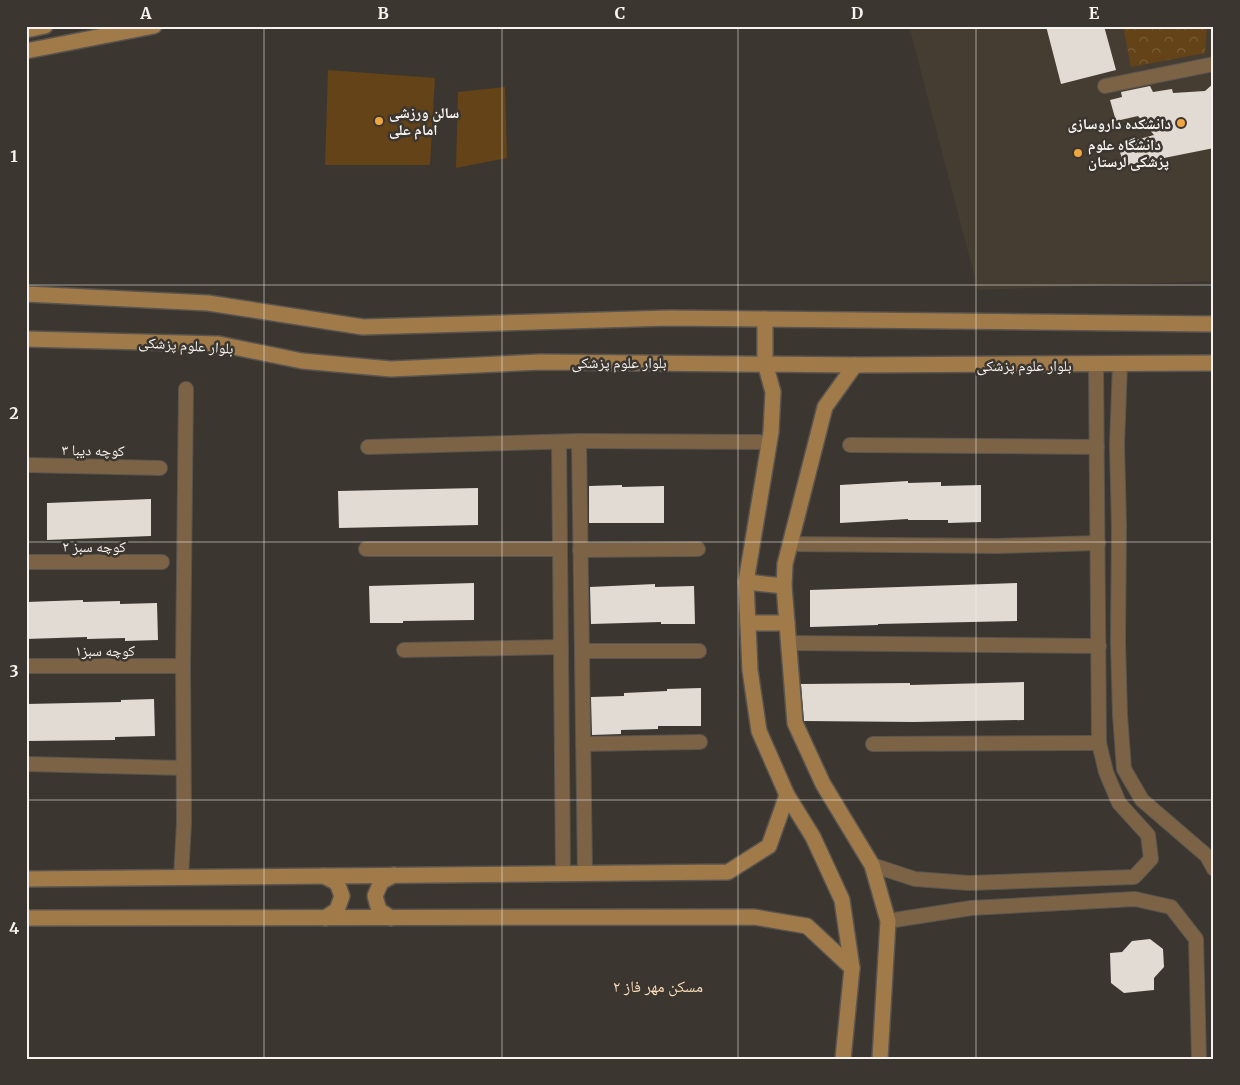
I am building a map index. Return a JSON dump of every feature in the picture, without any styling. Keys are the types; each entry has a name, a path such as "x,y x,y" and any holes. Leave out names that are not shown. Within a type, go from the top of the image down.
{"street":[{"path":"26,30 45,26"},
{"path":"26,51 154,26"},
{"path":"1106,86 1214,64"},
{"path":"26,294 208,303 363,327 670,318 1214,324"},
{"path":"766,319 765,363 773,392 771,432 746,582 750,670 759,731 787,796 814,837 842,900 852,968 843,1059"},
{"name":"بلوار علوم پزشکی","path":"26,339 219,344 302,361 391,369 540,362 765,363 1120,372 1214,363"},
{"path":"855,365 825,407 785,564 784,586 795,723 823,784 872,865 888,921 880,1059"},
{"path":"872,865 915,879 970,882 1134,877 1151,859 1148,834 1119,803 1106,772 1099,743 1096,372"},
{"path":"1120,372 1117,444 1119,528 1118,642 1124,768 1142,800 1207,856 1214,869"},
{"path":"181,877 184,823 183,666 186,389"},
{"path":"579,441 585,873"},
{"path":"368,446 579,441 759,442"},
{"path":"559,442 563,874"},
{"path":"850,445 1097,448"},
{"name":"کوچه دیبا ۳","path":"26,464 160,468"},
{"path":"790,544 997,546 1098,543"},
{"path":"366,549 560,549"},
{"path":"580,550 698,549"},
{"name":"کوچه سبز ۲","path":"26,562 162,562"},
{"path":"746,582 784,586"},
{"path":"748,623 787,623"},
{"path":"788,643 1099,646"},
{"path":"404,650 561,647"},
{"path":"582,651 699,651"},
{"name":"کوچه سبز۱","path":"26,666 183,666"},
{"path":"583,744 700,742"},
{"path":"873,744 1099,743"},
{"path":"26,764 183,768"},
{"path":"26,878 728,872 769,846 787,796"},
{"path":"391,918 379,910 375,896 381,882 394,875"},
{"path":"324,876 337,883 342,896 337,910 325,918"},
{"path":"888,921 971,908 1135,899 1171,907 1196,939 1199,1059"},
{"path":"26,918 754,917 807,926 852,968"}],"shaded area":[{"name":"دانشگاه علوم پزشکی لرستان","path":"909,26 1214,26 1214,281 978,290"}],"green space":[{"path":"1123,26 1207,26 1205,53 1131,67"},
{"name":"سالن ورزشی امام علی","path":"328,70 435,78 430,165 325,165"},
{"path":"505,87 507,158 456,168 458,92"}],"building":[{"path":"1046,26 1104,26 1116,70 1061,84"},
{"name":"دانشکده داروسازی","path":"1214,83 1214,148 1124,166 1118,145 1154,135 1138,116 1116,121 1110,100 1122,97 1121,92 1150,86 1153,92 1172,89 1173,93 1205,91"},
{"path":"908,481 908,483 941,482 941,486 981,485 981,522 948,523 948,520 908,519 840,523 840,485"},
{"path":"622,485 622,487 664,486 664,523 589,523 589,486"},
{"path":"478,488 478,525 339,528 338,491"},
{"path":"151,499 151,536 47,540 47,503"},
{"path":"474,583 474,620 370,623 369,586"},
{"path":"1017,583 1017,621 810,627 810,590"},
{"path":"655,584 655,587 694,586 695,624 661,624 661,622 591,624 590,587"},
{"path":"83,600 83,602 120,601 120,604 157,603 158,640 125,641 125,638 87,639 87,637 26,639 26,602"},
{"path":"1024,682 1024,720 804,721 801,684 910,683 910,685"},
{"path":"701,688 701,726 658,726 658,729 621,730 621,734 592,735 591,697 624,696 624,693 667,691 667,689"},
{"path":"154,699 155,736 115,737 115,740 26,741 26,704 121,702 121,700"},
{"path":"1150,939 1163,949 1164,967 1154,978 1154,990 1124,993 1111,983 1110,953 1122,952 1132,941"}],"place":[{"name":"سالن ورزشی امام علی","path":"379,121"},
{"name":"دانشکده داروسازی","path":"1181,123"},
{"name":"دانشگاه علوم پزشکی لرستان","path":"1078,153"}],"district":[{"name":"مسکن مهر فاز ۲","path":"658,986"}]}
